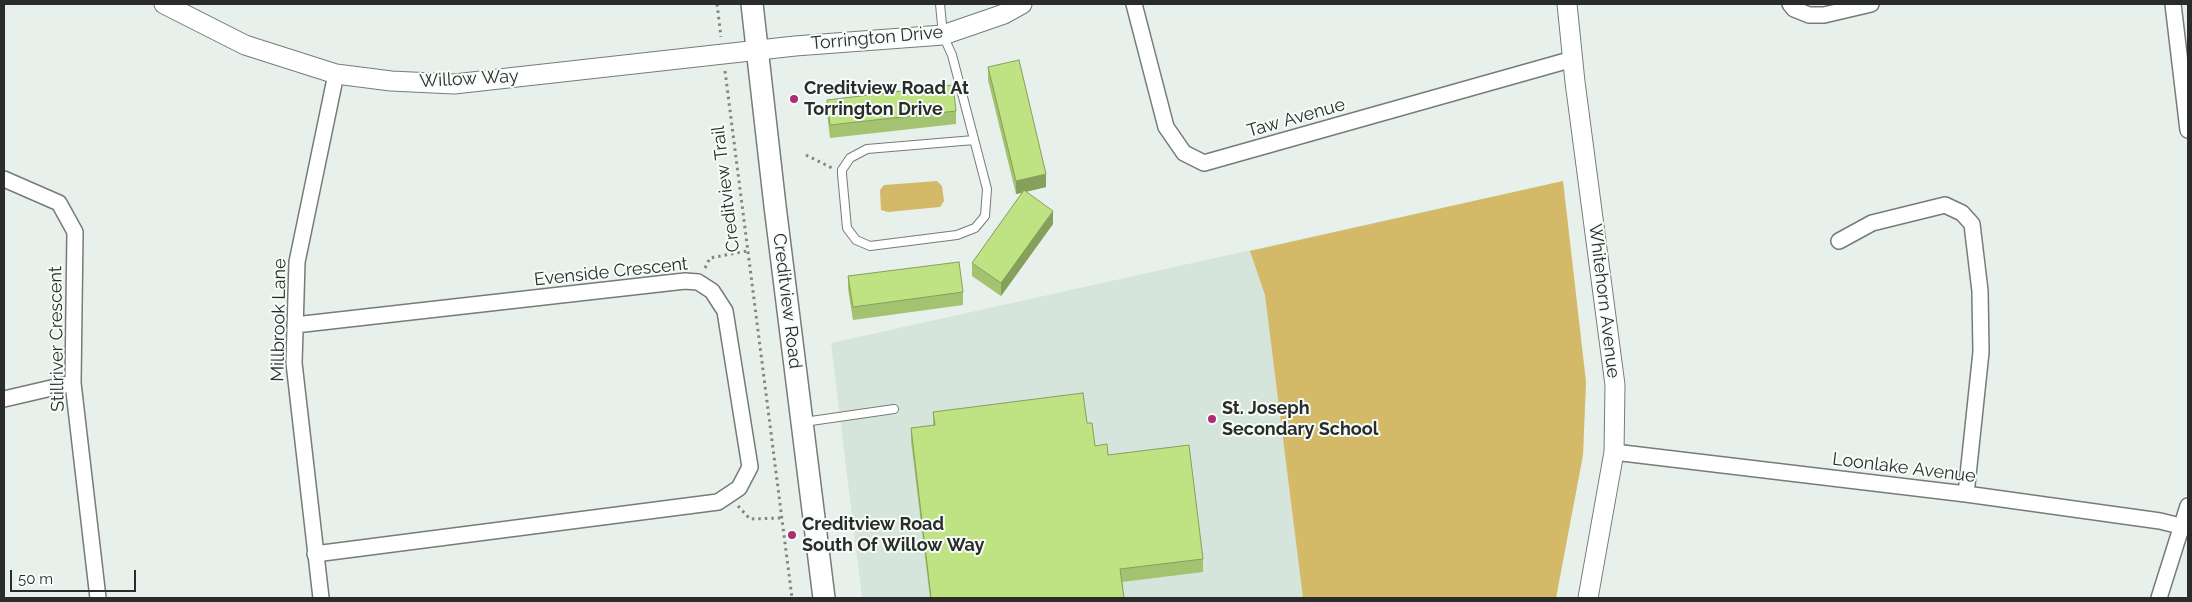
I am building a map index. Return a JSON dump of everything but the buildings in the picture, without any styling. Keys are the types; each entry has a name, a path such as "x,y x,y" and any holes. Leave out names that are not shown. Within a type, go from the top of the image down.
{"main road":[{"name":"Creditview Road","path":"752,4 824,598"}],"street":[{"name":"Willow Way","path":"164,4 245,45 336,74 391,81 454,84 757,51"},
{"name":"Torrington Drive","path":"757,51 795,46 943,35 1004,14 1022,4"},
{"name":"Taw Avenue","path":"1134,4 1166,127 1184,153 1204,163 1573,59"},
{"name":"Whitehorn Avenue","path":"1567,4 1615,385 1614,452 1588,598"},
{"path":"1790,4 1794,9 1809,15 1824,15 1871,4"},
{"path":"2173,4 2188,130"},
{"name":"Millbrook Lane","path":"321,598 294,363 295,325 297,262 336,74"},
{"name":"Stillriver Crescent","path":"4,179 59,203 75,232 73,383 98,598"},
{"path":"1839,241 1872,223 1945,205 1962,213 1972,224 1980,291 1981,352 1966,494"},
{"name":"Evenside Crescent","path":"295,325 685,281 698,282 712,291 725,311 750,467 739,488 729,497"},
{"path":"4,400 73,383"},
{"name":"Loonlake Avenue","path":"1614,452 1966,494 2160,521 2185,527"},
{"path":"316,554 718,502 729,497"},
{"path":"2159,598 2185,527 2188,506"}],"lane":[{"path":"940,4 943,35 952,54 974,140 986,189 985,216 975,228 957,235 870,246 856,240 847,228 842,174 842,170 850,158 867,149 974,140"},
{"path":"802,422 894,409"}],"path":[{"path":"717,4 721,32"},
{"name":"Creditview Trail","path":"725,73 792,598"},
{"path":"806,155 842,174"},
{"path":"698,282 710,258 747,251"},
{"path":"729,497 750,519 781,518"}],"shaded area":[{"path":"937,181 942,186 944,201 940,207 888,212 881,210 880,190 884,185"},
{"name":"St. Joseph Secondary School","path":"1563,181 1586,382 1583,455 1556,598 862,598 831,343"},
{"path":"1563,181 1586,382 1583,455 1556,598 1303,598 1265,295 1250,251"}],"place":[{"name":"Creditview Road At Torrington Drive","path":"794,99"},
{"name":"St. Joseph Secondary School","path":"1212,419"},
{"name":"Creditview Road South Of Willow Way","path":"792,535"}]}
